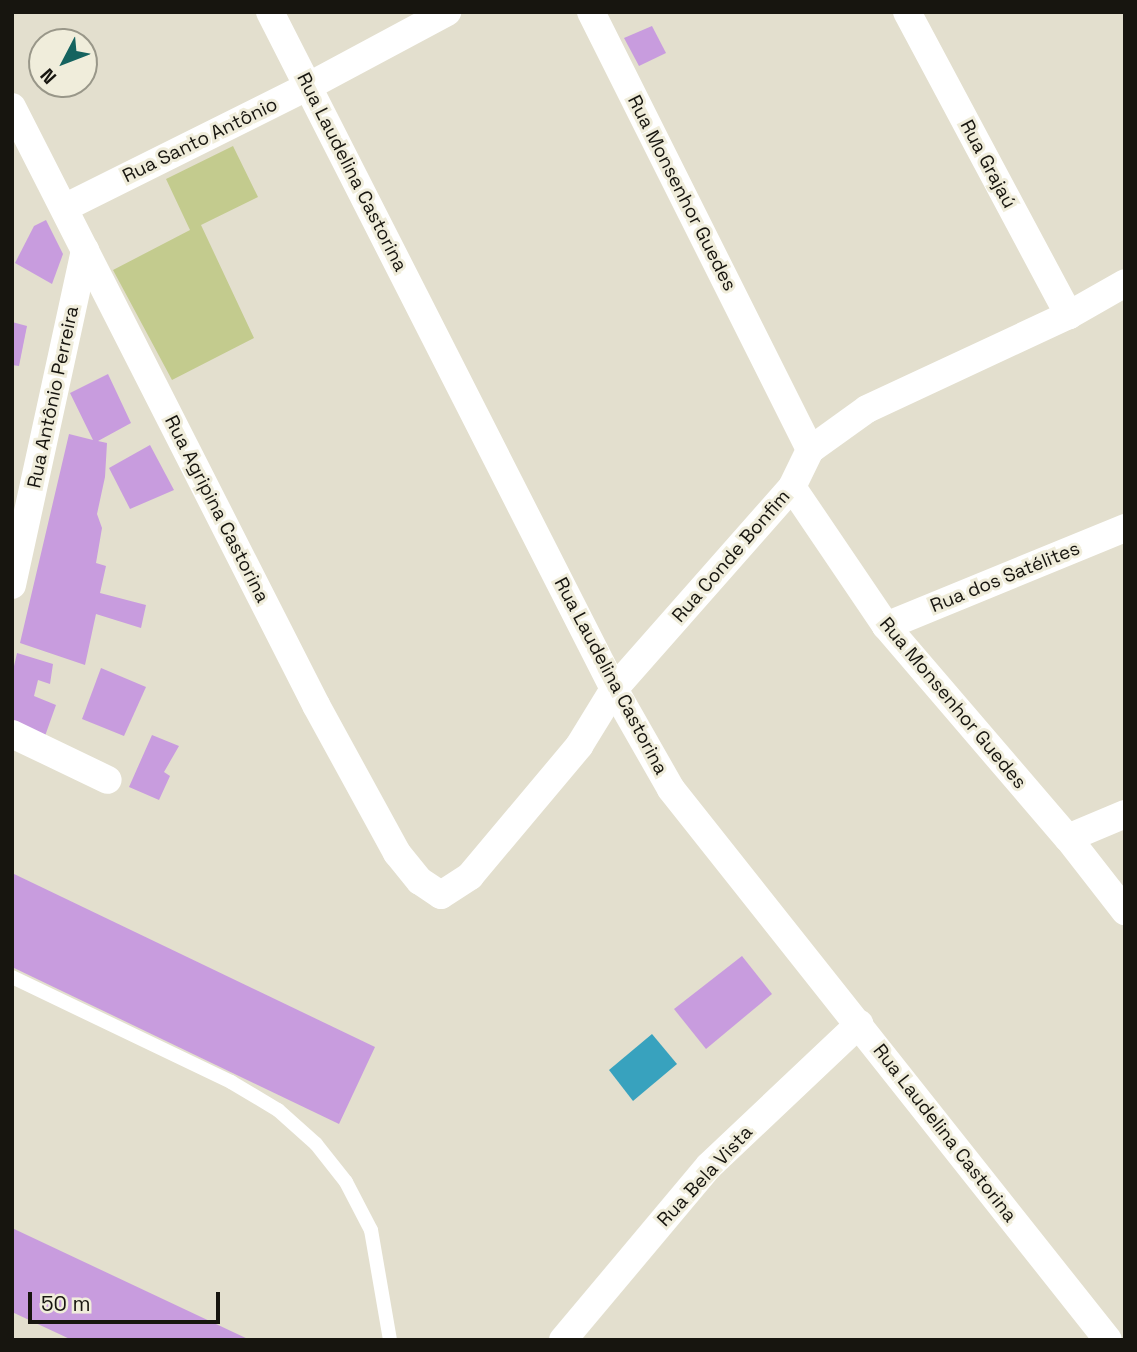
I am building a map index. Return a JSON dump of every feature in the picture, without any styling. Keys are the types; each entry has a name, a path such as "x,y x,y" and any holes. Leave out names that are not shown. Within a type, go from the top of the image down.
{"street":[{"name":"Rua Laudelina Castorina","path":"270,12 614,689 671,789 1108,1340"},
{"name":"Rua Santo Antônio","path":"64,208 309,86 447,12"},
{"name":"Rua Monsenhor Guedes","path":"591,12 810,450"},
{"name":"Rua Grajaú","path":"907,12 1069,315"},
{"name":"Rua Agripina Castorina","path":"12,107 316,705 390,842 420,881 441,895"},
{"name":"Rua Antônio Perreira","path":"12,585 85,250"},
{"name":"Rua Conde Bonfim","path":"441,895 470,876 579,746 614,689 792,487 810,450 867,409 1069,315 1125,283"},
{"name":"Rua Monsenhor Guedes","path":"792,487 886,626 1068,838 1125,911"},
{"name":"Rua dos Satélites","path":"886,626 1125,528"},
{"path":"12,734 108,780"},
{"path":"1068,838 1125,814"},
{"name":"Rua Bela Vista","path":"563,1340 709,1166 859,1024"}],"lane":[{"path":"12,977 231,1082 278,1110 316,1143 346,1182 371,1230 390,1340"}],"green space":[{"path":"233,146 258,197 201,225 254,338 172,380 113,270 190,230 166,179"}],"water":[{"path":"652,1034 677,1064 633,1101 609,1070"}],"building":[{"path":"652,26 666,53 639,66 624,38"},
{"path":"46,220 63,254 52,284 15,263 34,226"},
{"path":"12,322 27,326 19,366 12,365"},
{"path":"108,374 131,423 98,441 107,443 105,477 97,514 102,528 96,563 106,566 100,593 146,605 141,628 96,614 85,665 20,643 69,434 93,440 70,393"},
{"path":"150,445 174,490 130,509 109,468"},
{"path":"17,653 53,664 50,684 38,680 34,696 56,705 45,736 12,723 12,675"},
{"path":"101,668 146,687 124,736 82,719"},
{"path":"152,735 179,746 164,772 170,776 159,800 129,787"},
{"path":"12,873 375,1047 339,1124 12,967"},
{"path":"742,956 772,994 706,1049 674,1009"},
{"path":"12,1228 250,1340 72,1340 12,1312"}]}
